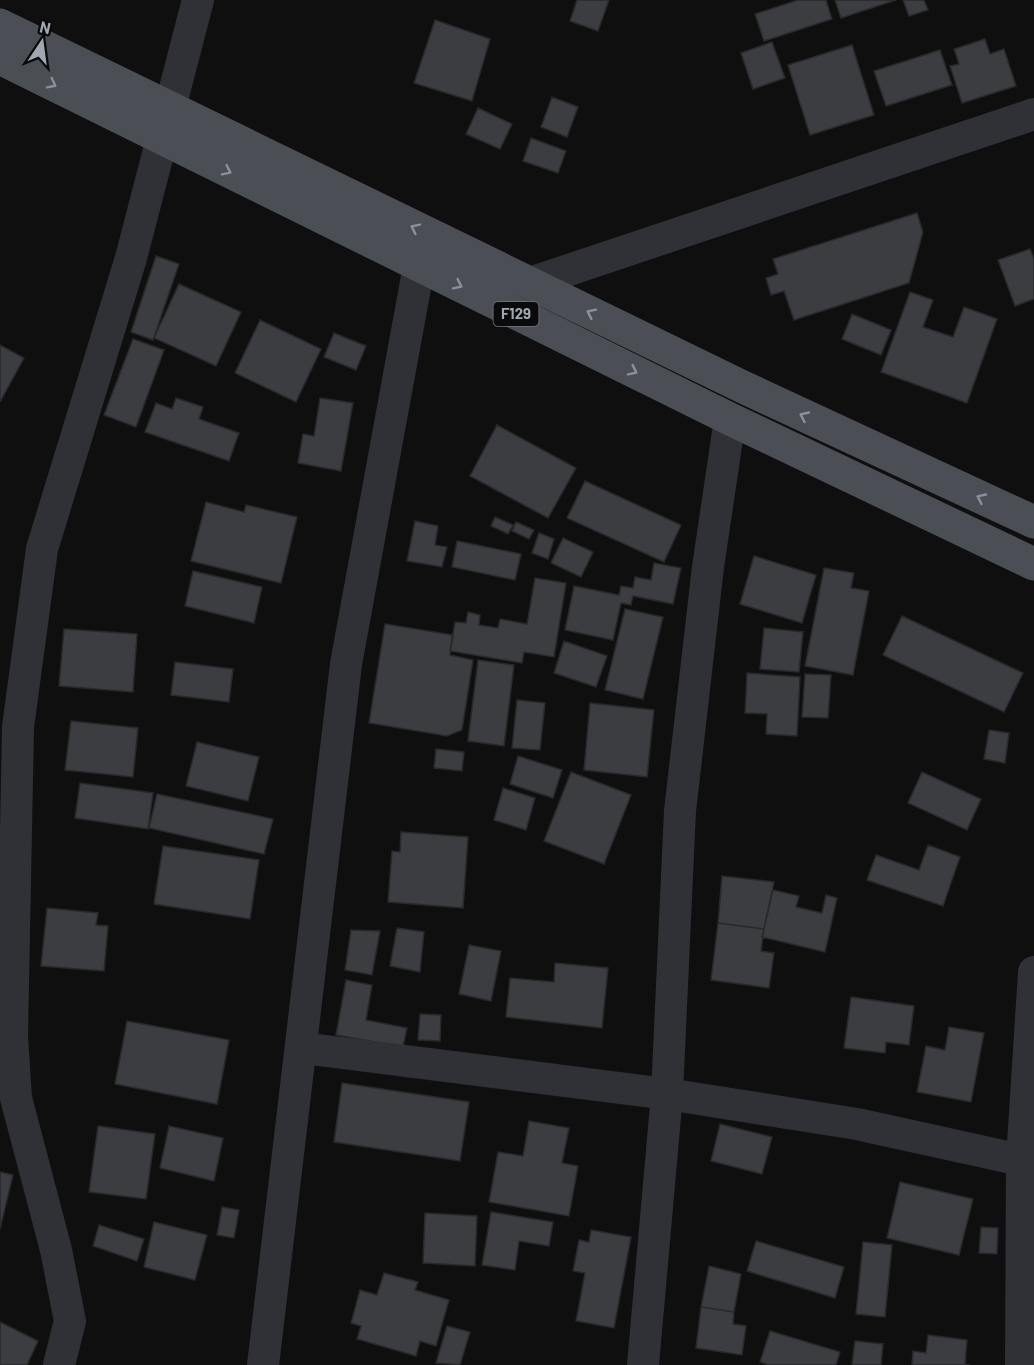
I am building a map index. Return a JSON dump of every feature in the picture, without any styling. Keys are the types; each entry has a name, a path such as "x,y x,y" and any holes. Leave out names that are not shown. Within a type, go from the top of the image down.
{"main road":[{"name":"F129","path":"0,25 742,387 1034,522"},
{"name":"F129","path":"0,58 730,419 1034,564"}],"street":[{"path":"59,1365 69,1321 56,1250 16,1098 12,1046 18,726 42,549 131,258 164,140 169,107 198,0"},
{"path":"530,283 1034,114"},
{"path":"263,1365 346,664 419,266"},
{"path":"643,1365 667,1094 680,811 708,567 730,419"},
{"path":"1021,1365 1034,972"},
{"path":"302,1048 667,1094 857,1124 1028,1161"}],"building":[{"path":"577,0 609,0 598,31 570,21"},
{"path":"798,0 826,0 832,19 764,41 755,14"},
{"path":"835,0 896,0 841,18"},
{"path":"903,0 924,0 928,10 909,16"},
{"path":"435,20 490,39 472,101 414,83"},
{"path":"985,39 990,54 1004,49 1016,86 962,103 950,66 959,64 954,49"},
{"path":"772,42 785,78 753,89 741,53"},
{"path":"852,45 874,115 810,135 788,65"},
{"path":"940,50 952,85 886,106 874,71"},
{"path":"552,97 578,107 567,137 541,127"},
{"path":"478,108 512,124 500,149 466,134"},
{"path":"531,138 566,151 558,173 523,161"},
{"path":"917,213 923,232 909,283 794,320 784,291 771,295 766,278 778,274 773,259"},
{"path":"1030,249 1034,259 1034,299 1015,306 998,260"},
{"path":"156,256 179,264 153,340 131,332"},
{"path":"179,284 241,312 216,366 154,338"},
{"path":"910,292 933,300 923,327 953,337 964,307 997,319 967,403 881,372"},
{"path":"852,314 891,330 881,355 842,339"},
{"path":"260,320 321,349 296,402 235,373"},
{"path":"334,333 366,346 356,370 324,357"},
{"path":"133,339 164,350 136,427 104,415"},
{"path":"0,345 24,358 0,402"},
{"path":"176,398 203,407 199,419 239,433 229,461 145,432 156,403 172,409"},
{"path":"320,398 353,403 341,471 298,463 303,434 314,436"},
{"path":"497,425 576,468 548,518 470,476"},
{"path":"585,481 681,525 664,562 567,518"},
{"path":"206,502 244,512 246,505 297,517 281,583 191,561"},
{"path":"495,517 513,525 508,534 491,526"},
{"path":"415,521 438,526 435,545 447,547 442,567 407,561"},
{"path":"516,522 534,530 529,539 512,531"},
{"path":"539,533 554,539 548,559 532,553"},
{"path":"563,538 593,552 581,577 551,563"},
{"path":"457,541 521,554 515,580 452,567"},
{"path":"754,556 816,575 802,623 740,604"},
{"path":"654,563 681,568 673,604 633,596 631,605 621,603 613,640 565,630 574,586 619,595 621,586 633,588 635,577 651,580"},
{"path":"824,568 854,573 851,588 869,591 853,675 805,666"},
{"path":"193,571 262,587 254,623 185,606"},
{"path":"535,578 566,583 554,657 524,652 522,663 450,651 455,622 466,623 468,612 480,615 479,625 498,628 500,619 527,624"},
{"path":"625,609 663,617 643,699 605,690"},
{"path":"902,616 1023,673 1004,712 883,655"},
{"path":"385,624 453,635 450,655 473,660 462,730 447,736 369,723"},
{"path":"764,628 803,632 799,672 760,669"},
{"path":"64,629 137,634 133,692 59,686"},
{"path":"564,641 607,656 596,687 554,673"},
{"path":"478,660 514,665 504,746 468,741"},
{"path":"175,662 233,669 229,702 171,695"},
{"path":"747,673 800,677 797,736 766,734 767,714 745,713"},
{"path":"805,674 831,675 828,718 802,717"},
{"path":"517,700 545,703 540,750 512,748"},
{"path":"590,703 654,710 647,777 584,770"},
{"path":"71,721 138,728 133,777 65,770"},
{"path":"989,730 1009,733 1005,763 984,759"},
{"path":"197,742 259,757 248,801 186,786"},
{"path":"436,749 464,752 462,771 434,768"},
{"path":"518,756 562,770 553,798 510,784"},
{"path":"571,772 631,795 604,864 544,841"},
{"path":"922,772 981,799 967,830 908,803"},
{"path":"80,783 153,793 148,829 75,818"},
{"path":"503,788 535,798 526,830 494,820"},
{"path":"157,794 273,819 264,854 149,828"},
{"path":"401,832 468,837 463,908 388,902 392,851 400,852"},
{"path":"928,845 960,857 943,906 867,880 876,855 919,870"},
{"path":"163,846 259,860 250,919 154,904"},
{"path":"722,876 774,882 764,929 718,923"},
{"path":"773,890 799,896 796,907 822,913 826,895 837,898 825,952 762,937"},
{"path":"47,908 98,913 96,925 108,926 104,971 41,966"},
{"path":"718,923 764,929 761,951 774,953 769,988 711,980"},
{"path":"397,928 424,932 420,972 390,966"},
{"path":"351,930 380,931 372,975 345,970"},
{"path":"469,945 501,951 491,1001 459,994"},
{"path":"555,963 608,968 602,1028 506,1017 510,978 554,982"},
{"path":"346,980 372,985 366,1020 407,1028 403,1047 336,1035"},
{"path":"851,997 914,1006 909,1045 886,1042 885,1053 844,1048"},
{"path":"420,1014 441,1015 440,1041 418,1040"},
{"path":"127,1021 229,1040 217,1104 115,1084"},
{"path":"949,1027 984,1033 971,1102 917,1092 926,1046 945,1050"},
{"path":"342,1083 469,1102 460,1161 334,1142"},
{"path":"529,1121 569,1128 562,1163 578,1166 569,1216 489,1202 498,1152 523,1156"},
{"path":"720,1124 772,1137 762,1174 711,1161"},
{"path":"98,1126 155,1134 146,1199 89,1192"},
{"path":"169,1126 223,1138 214,1181 160,1168"},
{"path":"0,1172 13,1175 0,1229"},
{"path":"900,1182 973,1199 959,1255 887,1238"},
{"path":"222,1207 239,1210 234,1238 217,1235"},
{"path":"491,1212 553,1222 549,1246 519,1241 515,1270 482,1265"},
{"path":"425,1213 477,1216 475,1266 423,1263"},
{"path":"154,1222 207,1235 195,1280 144,1267"},
{"path":"99,1225 144,1239 137,1261 93,1246"},
{"path":"981,1227 998,1228 997,1254 979,1253"},
{"path":"591,1230 631,1237 614,1328 576,1321 585,1273 573,1271 579,1240 589,1242"},
{"path":"756,1241 844,1267 835,1298 747,1271"},
{"path":"863,1242 892,1245 885,1317 856,1314"},
{"path":"709,1266 741,1274 734,1312 701,1307"},
{"path":"384,1273 418,1282 415,1290 449,1300 436,1346 420,1341 416,1356 357,1339 361,1326 351,1323 360,1290 377,1295"},
{"path":"701,1307 734,1312 733,1324 746,1326 742,1355 696,1348"},
{"path":"0,1322 38,1341 27,1365 0,1365"},
{"path":"447,1326 470,1332 460,1365 436,1363"},
{"path":"770,1331 840,1352 836,1365 769,1365 760,1362"},
{"path":"928,1335 967,1340 965,1364 970,1365 912,1365 913,1351 926,1353"},
{"path":"855,1341 883,1344 881,1365 852,1365"}]}
